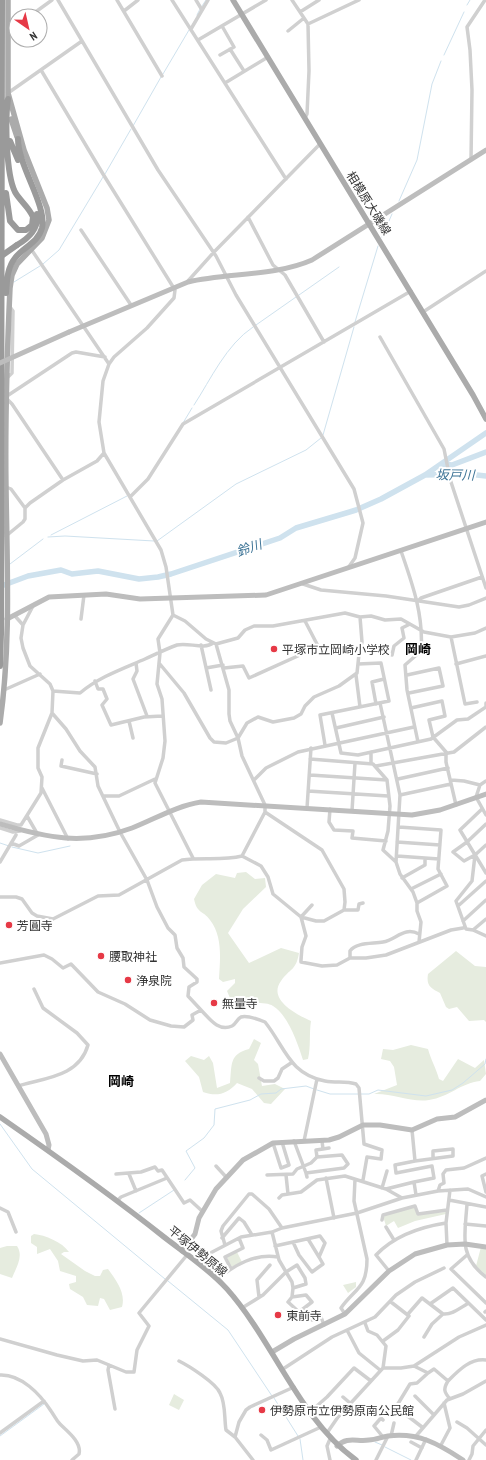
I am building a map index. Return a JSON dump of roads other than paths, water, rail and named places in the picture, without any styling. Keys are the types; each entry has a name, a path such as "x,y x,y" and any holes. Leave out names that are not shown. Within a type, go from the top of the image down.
{"highway":[{"path":"0,666 3,143 2,0"},
{"path":"3,143 8,215 16,228 26,230 32,225 33,217 15,192 11,181 8,132 8,96"},
{"path":"0,257 30,236 35,229 38,218 36,206 8,132"},
{"path":"2,352 7,282 10,268 16,256 36,240 42,228 40,211 19,152 18,139"}],"main road":[{"path":"8,0 8,8"},
{"path":"8,8 12,0"},
{"name":"相模原大磯線","path":"233,0 370,224 486,419"},
{"path":"8,48 8,96 13,129 24,150"},
{"path":"0,723 4,690 7,619 7,398 9,306 12,275 17,264 45,233 49,220 48,213 24,150 8,96"},
{"path":"12,111 18,139"},
{"path":"0,622 7,619"},
{"name":"平塚伊勢原線","path":"0,1117 117,1201 217,1279 242,1308 320,1427 337,1446 356,1460"}],"street":[{"path":"41,8 52,0"},
{"path":"58,0 158,170 214,252 280,367 349,479 356,498 362,529 355,558 348,569"},
{"path":"117,0 162,75"},
{"path":"124,11 138,0"},
{"path":"196,0 201,9"},
{"path":"190,28 208,0"},
{"path":"198,40 266,0"},
{"path":"292,0 308,24 309,71 305,118"},
{"path":"300,12 319,0"},
{"path":"308,24 352,1 359,0"},
{"path":"471,160 472,90 467,27 485,0"},
{"path":"174,1 286,179"},
{"path":"288,31 304,18"},
{"path":"220,55 234,47 222,26"},
{"path":"8,96 82,41"},
{"path":"230,49 244,72"},
{"path":"225,83 268,57"},
{"path":"41,70 175,290 174,298 147,328 114,357 109,364 103,381 99,422 104,453 158,543 166,567 173,615 158,639 160,653 157,684 162,699 162,716 165,741 163,758 155,779 156,787 194,858"},
{"path":"188,282 214,252 320,144"},
{"path":"0,363 131,305 188,282 226,275 291,267 312,260 486,150"},
{"path":"248,217 273,265 285,275 324,342"},
{"path":"81,230 131,305"},
{"path":"32,249 109,364"},
{"path":"423,312 486,271"},
{"path":"130,496 148,479 183,424 410,291"},
{"path":"380,337 445,452 451,480 486,586"},
{"path":"63,480 7,398 72,353 76,352 105,357"},
{"path":"25,508 63,480 97,461 104,453"},
{"path":"6,487 11,489 25,508 25,519 23,522 6,536"},
{"path":"7,619 50,597 106,594 140,599 255,597 276,593 486,522"},
{"path":"401,551 418,601 421,631 421,651 405,665 414,727 418,742"},
{"path":"418,601 421,598 482,577"},
{"path":"303,584 321,590 331,589 459,607 469,606 486,598"},
{"path":"81,619 84,595"},
{"path":"0,820 17,826 21,825 41,793 42,787 42,777 37,758 38,748 52,713 53,691 50,684 40,674 33,670 27,661 22,638 23,625 33,606"},
{"path":"53,691 80,693 95,681 183,644 206,646 238,638 245,630 254,626 273,626 345,613 360,617 371,616 385,620 401,619 421,631 451,637 475,633 486,628"},
{"path":"173,615 185,621 206,639 215,643 223,666 230,696 229,714 238,738 242,756 255,779 265,804 265,812 242,856"},
{"path":"14,616 23,625"},
{"path":"360,617 362,642 358,672 356,675 360,707"},
{"path":"206,668 243,666 249,678 311,650 318,646 305,621"},
{"path":"392,655 394,646 404,638 402,628 410,624"},
{"path":"451,637 465,704 477,702"},
{"path":"201,646 211,690"},
{"path":"456,664 486,656"},
{"path":"136,663 137,671 134,679 146,716"},
{"path":"159,663 184,693 210,738 220,744 238,738 247,723 258,717 273,722 294,718 301,714 305,706 314,697 339,686 356,675"},
{"path":"326,745 320,716 389,701 381,663 358,664"},
{"path":"407,675 439,668 443,686 409,693"},
{"path":"4,690 40,674"},
{"path":"384,679 372,682 384,717 398,779 400,814 396,862"},
{"path":"95,681 98,689 103,689 105,692 107,699 102,706 111,725 146,716 162,716"},
{"path":"411,708 442,701 445,716 429,720 433,738 446,752 456,805"},
{"path":"332,713 341,753 358,755 433,738 457,720 468,719 486,707 486,703"},
{"path":"52,713 66,729 80,751 96,767 98,774 98,786 120,832 147,880 157,907 168,928 175,936 177,948 182,958 184,967 197,979 197,982 189,987 188,996 212,1022 222,1027 230,1026 242,1017 265,1022 291,1063 302,1072 327,1082 345,1081 356,1084 360,1092 364,1144 382,1150 381,1159 367,1156 363,1180"},
{"path":"336,728 384,717"},
{"path":"129,721 133,738"},
{"path":"255,779 266,768 289,755 311,748 414,727"},
{"path":"376,766 446,752 454,752 486,727"},
{"path":"307,808 311,748"},
{"path":"371,752 371,764"},
{"path":"310,759 371,764 376,766 387,780 390,806 384,850 396,862 402,878 411,889 417,903 417,910 421,922 419,942"},
{"path":"62,760 61,766 98,774"},
{"path":"352,811 355,763"},
{"path":"398,779 448,768"},
{"path":"310,775 387,780"},
{"path":"104,796 119,796 155,779"},
{"path":"400,794 451,782 464,781 480,785"},
{"path":"486,781 480,785 476,797 486,815"},
{"path":"42,787 68,839"},
{"path":"308,791 388,796"},
{"path":"0,824 38,835 68,839 120,832 188,804 201,802 265,804 389,814 425,814 486,794"},
{"path":"330,809 329,822 334,830 353,831 352,838 386,841"},
{"path":"482,809 460,829 486,873"},
{"path":"265,812 322,850 344,889 344,910"},
{"path":"27,816 38,835"},
{"path":"486,824 467,842 453,852 463,861 475,855 486,845"},
{"path":"399,827 441,830 438,869 447,886 417,903"},
{"path":"0,828 13,832 21,830"},
{"path":"0,862 16,835"},
{"path":"10,845 19,846 38,835"},
{"path":"398,842 440,845"},
{"path":"475,855 472,881 456,901 466,928 486,936"},
{"path":"0,896 22,899 32,913 37,916 53,919 98,896 118,895 178,862 194,858 226,860 242,856 261,866 268,877 273,894 301,916 316,921 324,921 344,910 358,910 359,904 362,903"},
{"path":"397,856 439,859"},
{"path":"402,878 425,865 426,858"},
{"path":"411,889 441,874"},
{"path":"458,906 486,881"},
{"path":"463,921 486,900"},
{"path":"301,916 312,905"},
{"path":"301,916 306,936 301,954 301,962 330,967 350,958 380,956 451,930 463,928"},
{"path":"473,930 486,919"},
{"path":"350,958 350,951 356,946 384,942 404,932 415,932 419,934"},
{"path":"0,963 44,955 52,959 63,968 71,964 101,994 125,1004 150,1020 171,1026 184,1027 194,1020 192,1015 201,1010"},
{"path":"18,1086 62,1074 80,1060 86,1053 88,1045 77,1033 43,1008 34,989"},
{"path":"0,1054 48,1139 48,1150"},
{"path":"259,1078 264,1081 274,1081 278,1078 282,1069 291,1063"},
{"path":"304,1141 317,1079"},
{"path":"0,1339 38,1351 83,1361 98,1360 126,1372 134,1372 137,1350 149,1326 139,1314 185,1253 195,1234 202,1212 216,1189 243,1160 273,1143 322,1141 339,1137 363,1125 380,1125 412,1130 437,1119 455,1117 486,1100"},
{"path":"412,1130 415,1161"},
{"path":"267,1176 293,1174 304,1165 311,1163 317,1157 342,1155 348,1164 344,1168 306,1175 304,1165 294,1141"},
{"path":"322,1141 322,1149"},
{"path":"273,1143 281,1168 289,1165 282,1142"},
{"path":"317,1157 316,1150 330,1148"},
{"path":"384,1188 434,1178 432,1166 396,1173 395,1166 415,1161 453,1156 453,1149 434,1151 433,1158"},
{"path":"438,1191 440,1184 444,1183 443,1174 446,1170 468,1167 486,1158"},
{"path":"216,1166 227,1178"},
{"path":"116,1174 129,1174 150,1170 155,1167 158,1171 162,1170 184,1203 190,1200 202,1212"},
{"path":"468,1167 469,1172"},
{"path":"344,1168 345,1176"},
{"path":"384,1188 387,1171"},
{"path":"129,1174 136,1191"},
{"path":"486,1174 482,1176 486,1192"},
{"path":"286,1175 288,1194"},
{"path":"279,1198 282,1195 301,1192 317,1180 345,1176 363,1180 384,1188 402,1198"},
{"path":"117,1201 167,1178"},
{"path":"326,1178 334,1218"},
{"path":"345,1314 341,1308 358,1289 367,1268 367,1260 354,1201 355,1179"},
{"path":"414,1182 416,1195"},
{"path":"195,1261 239,1238 356,1213 402,1198 438,1191 468,1189 486,1197"},
{"path":"447,1245 446,1223 450,1190"},
{"path":"225,1245 222,1238 223,1226 249,1194 252,1194 269,1209 282,1228"},
{"path":"448,1200 486,1208"},
{"path":"467,1204 464,1244 467,1255 474,1267 486,1277"},
{"path":"382,1220 382,1215 415,1206 418,1214 447,1210"},
{"path":"0,1208 8,1212 16,1232"},
{"path":"222,1238 239,1218 244,1222 252,1235"},
{"path":"389,1271 376,1255 383,1248 394,1240 417,1229 446,1223"},
{"path":"466,1224 486,1226"},
{"path":"386,1227 394,1240"},
{"path":"272,1232 278,1257 293,1288 292,1297 288,1302 299,1312 312,1302 306,1295 292,1297"},
{"path":"276,1246 320,1236 325,1243 319,1257"},
{"path":"231,1269 225,1257 243,1248 239,1238"},
{"path":"293,1242 299,1255 312,1272 323,1264 308,1239"},
{"path":"272,1352 294,1339 345,1314 389,1271 415,1254 447,1245 464,1244 486,1247"},
{"path":"217,1279 231,1269 255,1257 265,1255 278,1257"},
{"path":"467,1255 451,1269 486,1303"},
{"path":"242,1308 260,1297 286,1272 297,1265 305,1278 305,1285 293,1288"},
{"path":"260,1297 257,1280 271,1267"},
{"path":"283,1369 332,1337 365,1323 415,1282 444,1268"},
{"path":"430,1304 453,1288 467,1304 486,1320"},
{"path":"383,1341 398,1330 409,1316 408,1314 422,1298 443,1314 450,1314 467,1304"},
{"path":"391,1302 408,1314"},
{"path":"424,1337 432,1324 443,1314"},
{"path":"312,1320 320,1316 324,1325"},
{"path":"330,1460 327,1446 328,1436 350,1403 381,1369 386,1346 375,1333 368,1331 365,1323"},
{"path":"347,1330 358,1353 381,1369 414,1366 459,1337 486,1325"},
{"path":"450,1398 445,1392 444,1388 448,1381 468,1363 486,1360"},
{"path":"179,1361 220,1392 224,1408 226,1430 235,1437 253,1460"},
{"path":"109,1365 108,1370 115,1409"},
{"path":"414,1366 428,1373"},
{"path":"310,1412 327,1397 354,1368 370,1381"},
{"path":"422,1427 396,1407 410,1384 417,1383 434,1369 448,1381"},
{"path":"0,1375 12,1375 22,1381 44,1401 60,1424 74,1438 79,1448 79,1454 72,1460"},
{"path":"416,1436 433,1414 450,1398 463,1394 486,1381"},
{"path":"235,1437 246,1410 294,1387"},
{"path":"415,1396 433,1414"},
{"path":"344,1397 350,1403"},
{"path":"0,1433 44,1401"},
{"path":"441,1445 450,1428 444,1403"},
{"path":"381,1418 374,1426 387,1436"},
{"path":"457,1422 467,1428 486,1445"},
{"path":"376,1460 394,1423"},
{"path":"261,1435 267,1440 271,1450 320,1427"},
{"path":"468,1460 472,1454 473,1446 486,1430"},
{"path":"337,1446 346,1440 368,1440 387,1436 416,1436 427,1438 441,1445 460,1459"},
{"path":"416,1460 427,1438"},
{"path":"411,1442 422,1448"}],"waterway":[{"path":"202,6 206,0"},
{"path":"467,5 470,0"},
{"path":"197,15 200,9"},
{"path":"444,55 464,12"},
{"path":"163,74 189,30"},
{"path":"399,201 417,160 432,84 441,61"},
{"path":"133,126 161,77"},
{"path":"105,174 131,129"},
{"path":"43,264 59,250 103,177"},
{"path":"382,237 392,214"},
{"path":"355,322 378,246"},
{"path":"14,282 40,266"},
{"path":"299,295 339,267"},
{"path":"256,325 296,297"},
{"path":"194,405 227,353 243,334 253,327"},
{"path":"323,435 354,327"},
{"path":"183,423 192,408"},
{"name":"鈴川","path":"4,585 28,576 61,570 72,574 98,571 139,579 171,574 280,538 296,528 356,510 381,499 425,475 486,433"},
{"path":"157,541 236,484 306,450 321,438"},
{"name":"鈴川","path":"442,464 452,465 486,452"},
{"name":"坂戸川","path":"425,475 468,474 486,476"},
{"path":"51,535 127,496"},
{"path":"48,537 65,536 154,541"},
{"path":"10,564 43,539"},
{"path":"0,843 9,846"},
{"path":"12,847 38,853 70,846"},
{"path":"317,1090 330,1094 369,1094 378,1090 426,1096 452,1090 463,1083 485,1064 486,1059"},
{"path":"185,1180 195,1168 186,1151 204,1138 214,1125 215,1109 250,1100 261,1094 276,1093 281,1089 306,1086 314,1089"},
{"path":"0,1124 32,1169 165,1279"},
{"path":"139,1213 174,1190"},
{"path":"168,1281 228,1330 272,1396"},
{"path":"274,1398 298,1436"},
{"path":"0,1436 44,1404"},
{"path":"300,1439 303,1460"},
{"path":"375,1442 382,1445"},
{"path":"385,1447 411,1460"}],"place":[{"name":"平塚市立岡崎小学校","path":"274,649"},
{"name":"芳圓寺","path":"9,925"},
{"name":"腰取神社","path":"101,956"},
{"name":"浄泉院","path":"128,980"},
{"name":"無量寺","path":"214,1003"},
{"name":"東前寺","path":"278,1315"},
{"name":"伊勢原市立伊勢原南公民館","path":"262,1410"}],"district":[{"name":"岡崎","path":"418,649"},
{"name":"岡崎","path":"121,1081"}]}
